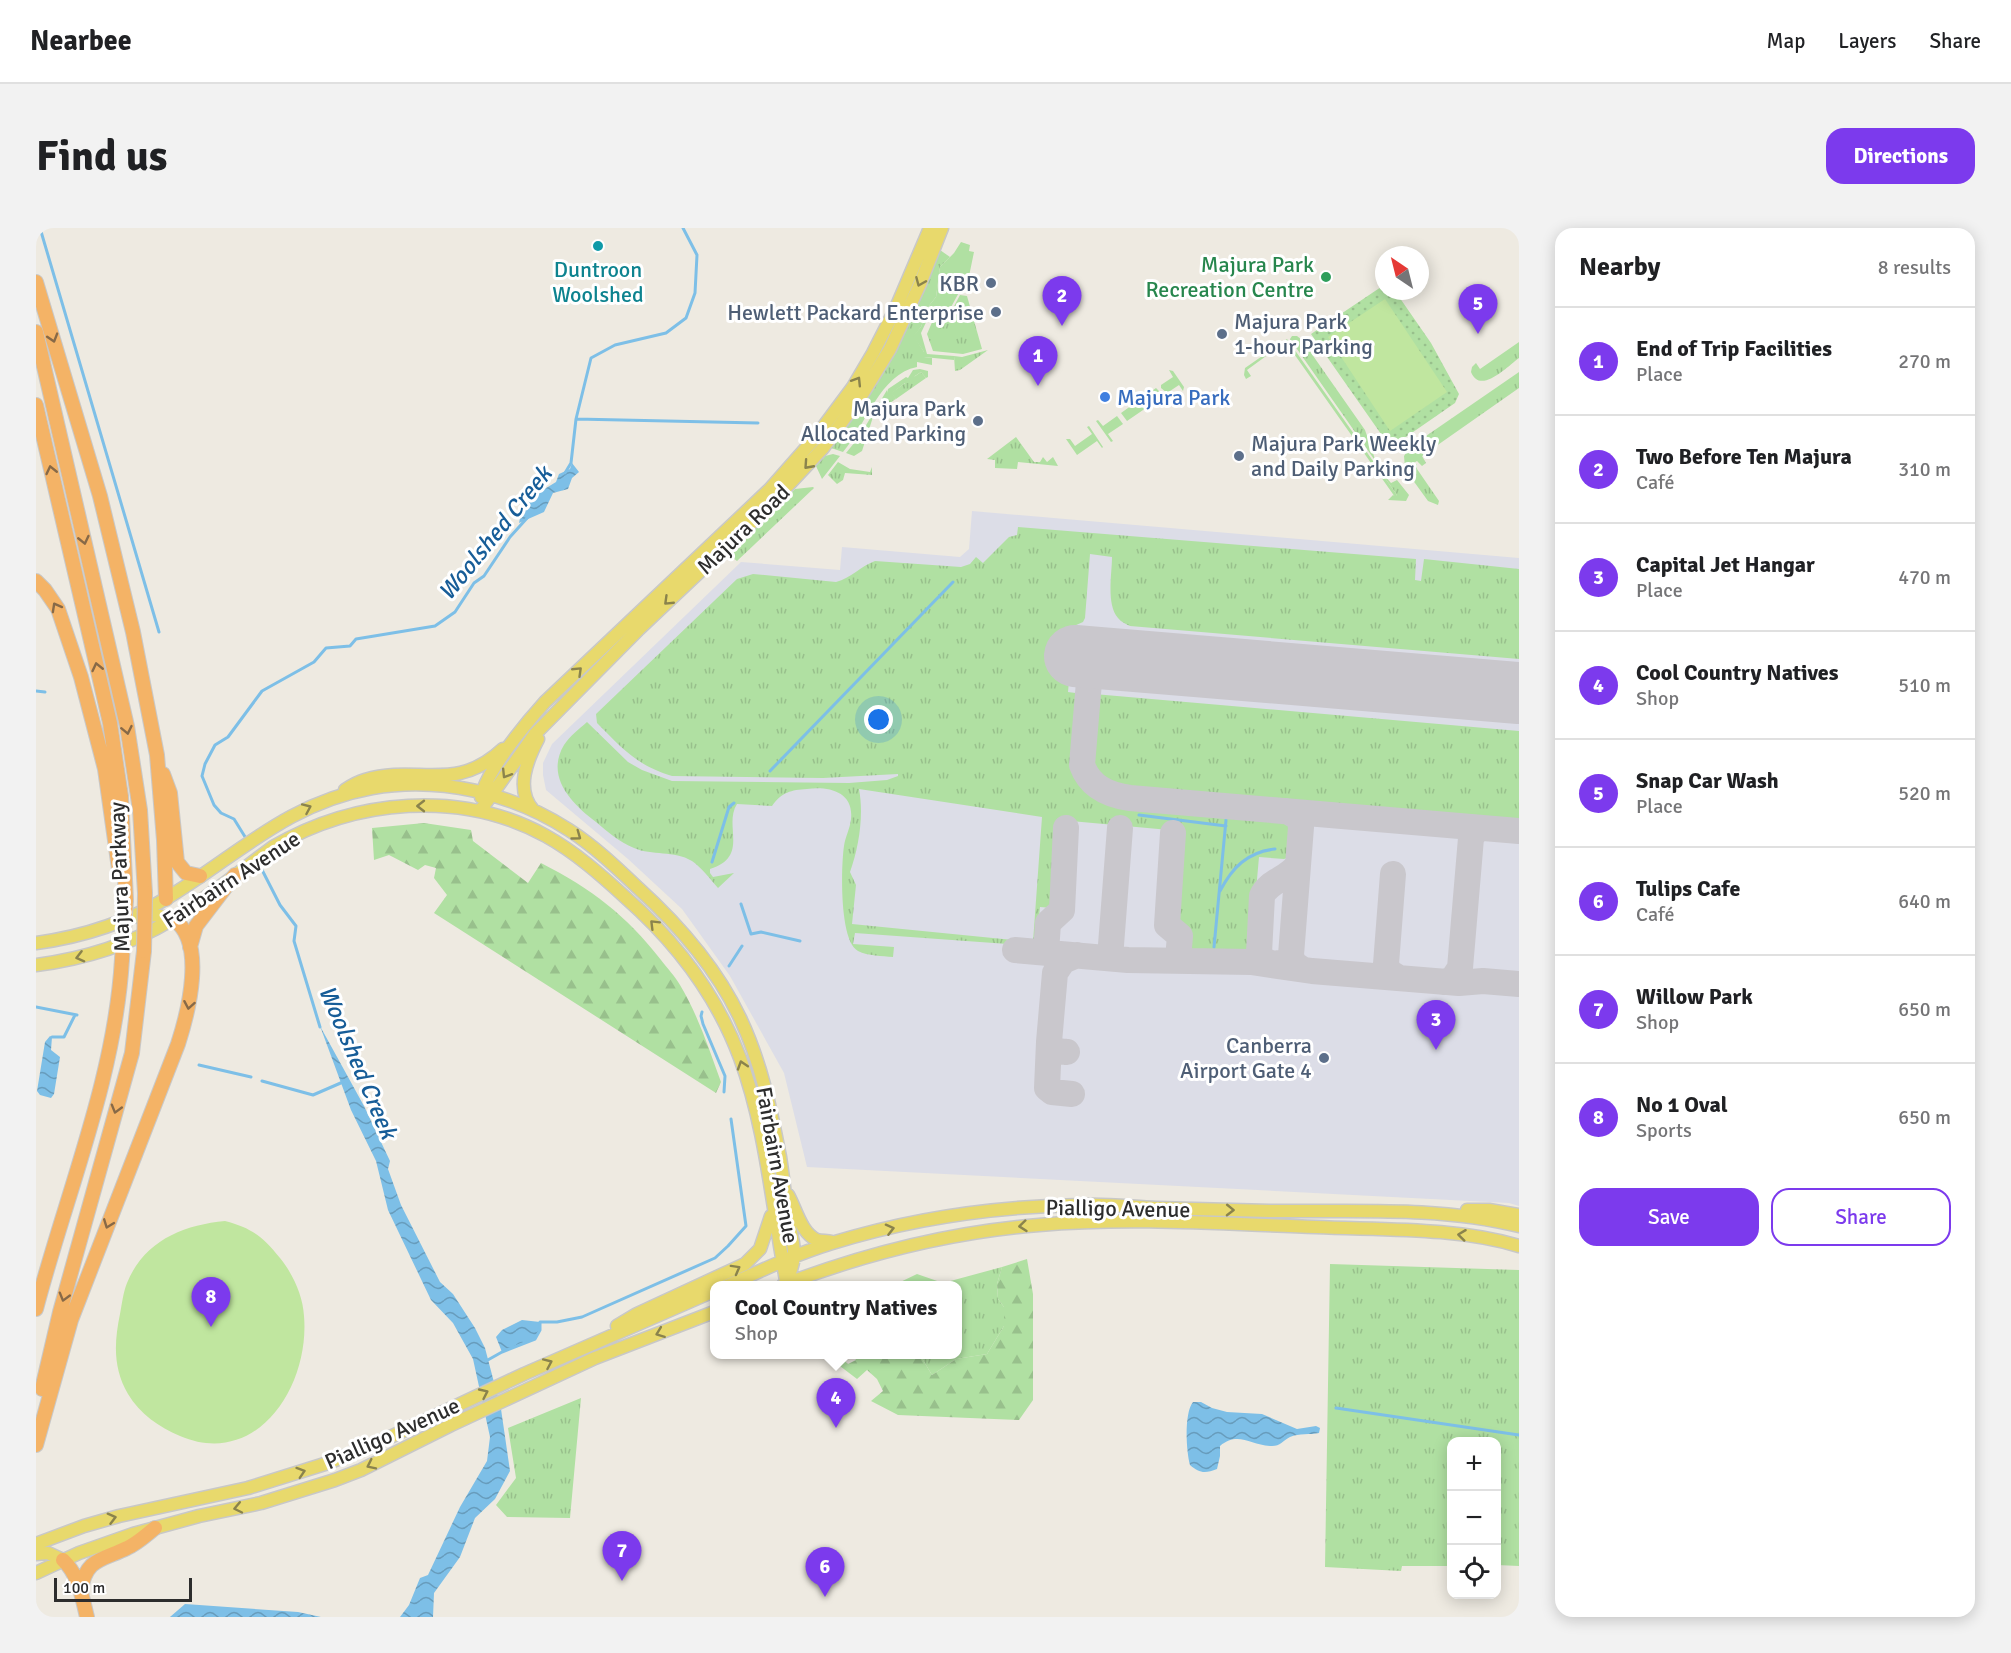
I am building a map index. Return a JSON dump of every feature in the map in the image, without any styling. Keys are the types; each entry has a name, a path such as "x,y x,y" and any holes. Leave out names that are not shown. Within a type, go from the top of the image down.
{"highway":[{"path":"36,282 115,556 141,671 157,755 166,899"},
{"name":"Majura Parkway","path":"36,332 130,745 140,810 145,892 144,951 132,1053 60,1312 36,1419"},
{"name":"Majura Parkway","path":"36,405 113,744 124,828 126,900 120,997 111,1048 36,1309"},
{"path":"36,581 58,609 87,698 105,769 116,859 126,900"},
{"path":"157,755 170,793 177,862 186,873 200,876"},
{"path":"36,1445 71,1320 187,1018 192,983 190,947 196,926 237,874"},
{"path":"169,918 181,926 190,947"},
{"path":"81,1591 84,1575 95,1562 129,1547 155,1528"},
{"path":"63,1560 72,1570 81,1591 87,1617"}],"main road":[{"name":"Majura Road","path":"488,793 488,779 536,712 761,497 815,438 853,387 873,353 896,308 930,228"},
{"name":"Majura Road","path":"488,793 525,745 547,722 639,629 763,512 823,448 863,393 890,349 920,284 942,228"},
{"path":"328,799 369,778 398,775 454,775 468,772 501,751 536,712"},
{"path":"533,810 524,792 526,768 530,753 547,722"},
{"name":"Fairbairn Avenue","path":"36,943 67,937 128,918 166,899 263,832 328,799 371,788 414,784 488,793 533,810 572,831 597,850 660,908 700,953 722,984 739,1016 759,1068 773,1124 786,1191 788,1259 785,1281"},
{"path":"479,810 488,793"},
{"name":"Fairbairn Avenue","path":"36,965 85,956 126,942 154,929 237,874 273,847 328,821 376,809 416,805 479,810 520,824 545,835 573,853 643,913 675,946 718,1011 740,1058 759,1127 772,1208 788,1259"},
{"path":"128,918 156,915 169,918 166,899"},
{"path":"786,1191 809,1234 816,1240 833,1242"},
{"name":"Pialligo Avenue","path":"738,1281 833,1242 907,1224 951,1216 1047,1206 1436,1213 1476,1217 1519,1226"},
{"path":"573,1353 638,1314 745,1264 760,1249 768,1229 772,1208"},
{"path":"1436,1213 1490,1210 1519,1215"},
{"name":"Pialligo Avenue","path":"795,1281 848,1262 915,1245 1000,1229 1040,1225 1166,1221 1379,1230 1458,1235 1519,1246"},
{"name":"Pialligo Avenue","path":"36,1544 119,1516 248,1488 294,1474 386,1439 524,1374 710,1293"},
{"name":"Pialligo Avenue","path":"36,1573 79,1553 155,1528 261,1503 335,1480 595,1359 710,1314"},
{"path":"36,1554 48,1553 63,1560"}],"shaded area":[{"path":"972,511 1519,558 1519,1206 1509,1203 807,1167 784,1073 730,976 682,909 628,859 546,790 543,763 552,744 741,562 840,570 842,547 960,557 969,549"}],"green space":[{"path":"961,242 970,245 969,251 974,252 967,286 963,285 943,322 929,316 921,333 927,354 954,356 954,360 924,357 924,352 913,336 921,327 928,307 936,297 940,267"},
{"path":"940,250 950,257 940,267 936,297 928,307 921,327 914,336 924,352 924,357 932,358 932,365 917,362 917,367 893,379 883,390 843,452 831,448 879,376 917,303"},
{"path":"1375,291 1375,300 1401,300 1431,343 1459,394 1455,403 1403,439 1388,439 1381,434 1311,334"},
{"path":"960,295 967,296 982,349 963,354 933,351 927,334 933,320 944,325"},
{"path":"1386,300 1447,392 1390,431 1328,337"},
{"path":"1292,336 1297,336 1365,430 1376,462 1290,339"},
{"path":"1287,339 1397,495 1395,497 1292,351 1286,354 1280,346 1247,370 1251,376 1246,379 1245,368"},
{"path":"1519,342 1519,358 1494,377 1481,381 1475,378 1471,372 1476,363 1480,369"},
{"path":"988,350 960,370 955,371 954,356 962,357"},
{"path":"913,370 928,371 928,377 926,378 921,372 915,376 912,383 905,383 892,393 896,399 892,399 878,409 888,389 906,377 908,378"},
{"path":"1169,370 1173,371 1184,387 1183,391 1179,385 1167,393 1161,388 1161,385 1173,377"},
{"path":"921,372 926,378 896,399 891,393"},
{"path":"1519,372 1519,388 1422,456 1426,463 1422,466 1417,461 1405,468 1404,456 1410,447"},
{"path":"1156,388 1162,397 1127,421 1121,413"},
{"path":"887,390 888,394 877,407 892,398 894,400 873,417 862,451 854,456 846,453 859,437"},
{"path":"1117,416 1123,424 1108,434 1113,441 1111,442 1096,421 1098,420 1103,426"},
{"path":"1089,426 1103,447 1097,441 1077,455 1066,439 1070,439 1075,446 1092,434 1087,427"},
{"path":"1016,437 1034,462 1040,462 1043,457 1047,462 1053,457 1058,466 1018,462 1017,469 995,468 995,460 987,459"},
{"path":"833,454 840,456 822,479 816,466 825,456"},
{"path":"838,462 850,469 870,472 872,467 872,475 845,473 843,480 837,484 828,475"},
{"path":"1417,464 1417,469 1439,501 1438,505 1428,501 1407,472"},
{"path":"1378,468 1391,483 1397,480 1409,495 1406,501 1388,500 1393,495 1397,495"},
{"path":"813,487 737,561 733,558 733,550 795,489"},
{"path":"1018,527 1416,559 1415,580 1421,581 1424,559 1519,569 1519,659 1130,626 1118,618 1112,605 1110,589 1112,557 1090,554 1085,618 1083,622 1074,626 1068,692 1083,694 1077,760 1081,773 1092,789 1108,800 1269,816 1287,820 1290,823 1290,857 1284,859 1259,857 1250,958 1185,954 1185,931 1179,924 1174,923 1180,831 1060,820 1052,908 1040,907 1036,946 855,933 853,944 894,947 893,957 858,951 852,944 847,933 844,919 842,869 851,810 848,802 838,793 815,788 801,789 783,795 772,806 737,804 732,822 732,849 722,863 710,869 713,877 734,873 718,888 692,861 670,854 641,850 619,840 578,807 564,789 559,779 559,757 566,742 587,722 628,762 672,781 849,783 887,780 898,776 898,774 823,778 672,776 649,767 631,755 597,723 596,714 737,579 753,574 836,582 875,561 961,567 970,564 976,557 983,563 1009,537 1017,535","holes":["859,789 1042,817 1033,942 852,924 856,885 850,872 860,831"]},
{"path":"1094,694 1519,731 1519,824 1271,802 1269,806 1128,795 1106,787 1099,782 1090,769 1088,750"},
{"path":"424,823 471,830 473,841 528,883 541,863 592,893 621,916 676,978 686,996 703,1032 721,1082 716,1093 434,913 447,895 434,878 436,868 425,865 418,870 389,855 374,860 372,828"},
{"path":"225,1221 250,1230 262,1239 289,1271 303,1308 304,1343 298,1369 288,1393 273,1415 255,1431 233,1441 208,1443 172,1432 157,1424 138,1408 123,1384 117,1365 117,1335 126,1287 134,1268 144,1256 154,1246 180,1231 194,1226"},
{"path":"1027,1259 1033,1294 1033,1400 1019,1420 898,1415 871,1401 883,1391 877,1379 867,1370 857,1379 836,1363 838,1359 842,1359 848,1364 855,1359 922,1359 932,1375 956,1359 987,1354 1004,1326 1004,1307 998,1299 997,1284 1002,1267"},
{"path":"1330,1264 1519,1270 1519,1566 1501,1565 1501,1437 1447,1437 1447,1566 1402,1566 1401,1571 1325,1567"},
{"path":"1002,1267 997,1284 998,1299 1004,1307 1004,1326 987,1354 962,1358 962,1281 950,1281"},
{"path":"917,1274 937,1281 902,1281"},
{"path":"922,1359 956,1359 932,1375"},
{"path":"581,1398 570,1518 507,1517 496,1505 516,1478 508,1428"}],"water":[{"path":"572,463 579,472 572,478 568,489 553,493 544,512 519,523 522,508 528,499 535,500 533,496 556,482 559,474 570,469"},
{"path":"320,1026 364,1106 390,1161 388,1169 401,1205 440,1282 453,1294 485,1348 501,1409 510,1471 495,1499 475,1518 460,1557 434,1593 433,1617 400,1617 409,1605 420,1578 428,1575 460,1507 487,1461 490,1437 473,1359 453,1323 431,1300 388,1210 376,1161 351,1110"},
{"path":"50,1036 52,1037 51,1050 60,1057 54,1094 51,1098 40,1095 37,1091 45,1042"},
{"path":"522,1320 540,1322 541,1325 535,1339 502,1352 496,1337 502,1330"},
{"path":"1193,1402 1201,1402 1227,1412 1262,1414 1297,1429 1316,1426 1320,1428 1319,1433 1293,1436 1273,1446 1238,1439 1226,1442 1220,1446 1217,1469 1202,1472 1190,1465 1188,1451 1187,1423"},
{"path":"185,1604 298,1612 321,1617 170,1617"}],"waterway":[{"path":"40,228 159,632"},
{"name":"Woolshed Creek","path":"565,473 571,463 576,419 591,358 615,345 666,333 686,318 695,293 697,255 683,228"},
{"path":"576,419 758,423"},
{"name":"Woolshed Creek","path":"247,840 234,819 221,813 214,805 202,776 205,764 215,745 228,737 262,691 314,662 326,648 350,646 356,639 435,626 455,612 474,583 484,576 510,537 528,517"},
{"path":"770,771 953,582"},
{"path":"36,691 45,692"},
{"path":"712,862 729,807 734,803"},
{"path":"1139,815 1226,826"},
{"path":"1214,947 1226,820"},
{"path":"1220,891 1235,868 1242,862 1256,854 1275,849"},
{"name":"Woolshed Creek","path":"258,862 280,905 296,926 294,941 320,1027"},
{"path":"741,904 751,934 761,932 800,941"},
{"path":"729,966 742,946"},
{"path":"36,1007 77,1015"},
{"path":"702,1012 703,1024 725,1076 724,1092"},
{"path":"52,1037 64,1037 75,1015"},
{"path":"199,1065 251,1077"},
{"path":"262,1081 313,1095 343,1082"},
{"path":"486,1361 535,1339 540,1330 540,1322 557,1322 582,1317 715,1258 728,1246 746,1226 731,1119"},
{"path":"1336,1408 1519,1435"}],"taxiway":[{"path":"1091,658 1082,765 1085,773 1095,784 1114,795 1519,831"},
{"path":"1287,811 1299,818 1301,827 1291,955 1293,963 1302,969"},
{"path":"1046,952 1048,923 1062,910 1066,828"},
{"path":"1110,958 1120,828"},
{"path":"1443,982 1452,980 1460,968 1471,838 1476,830 1483,828"},
{"path":"1173,833 1167,925 1180,936 1178,959"},
{"path":"1279,963 1267,962 1259,953 1262,896 1269,886 1290,873 1298,864"},
{"path":"1393,874 1386,964 1389,972 1399,978"},
{"path":"1015,950 1128,960 1251,962 1312,971 1459,983 1483,981 1519,984"},
{"path":"1067,1052 1054,1049 1049,1042 1055,973 1063,961 1077,955"},
{"path":"1049,1042 1047,1088 1052,1092 1072,1094"}],"runway":[{"path":"1075,656 1519,693"}],"place":[{"name":"Duntroon Woolshed","path":"598,246"},
{"name":"Majura Park Recreation Centre","path":"1326,277"},
{"name":"KBR","path":"991,283"},
{"name":"Hewlett Packard Enterprise","path":"996,312"},
{"name":"Two Before Ten Majura","path":"1062,326"},
{"name":"Majura Park 1-hour Parking","path":"1222,334"},
{"name":"Snap Car Wash","path":"1478,334"},
{"name":"End of Trip Facilities","path":"1038,386"},
{"name":"Majura Park","path":"1105,397"},
{"name":"Majura Park Allocated Parking","path":"978,421"},
{"name":"Majura Park Weekly and Daily Parking","path":"1239,456"},
{"name":"Capital Jet Hangar","path":"1436,1050"},
{"name":"Canberra Airport Gate 4","path":"1324,1058"},
{"name":"No 1 Oval","path":"211,1327"},
{"name":"Cool Country Natives","path":"836,1428"},
{"name":"Willow Park","path":"622,1581"},
{"name":"Tulips Cafe","path":"825,1597"}]}
